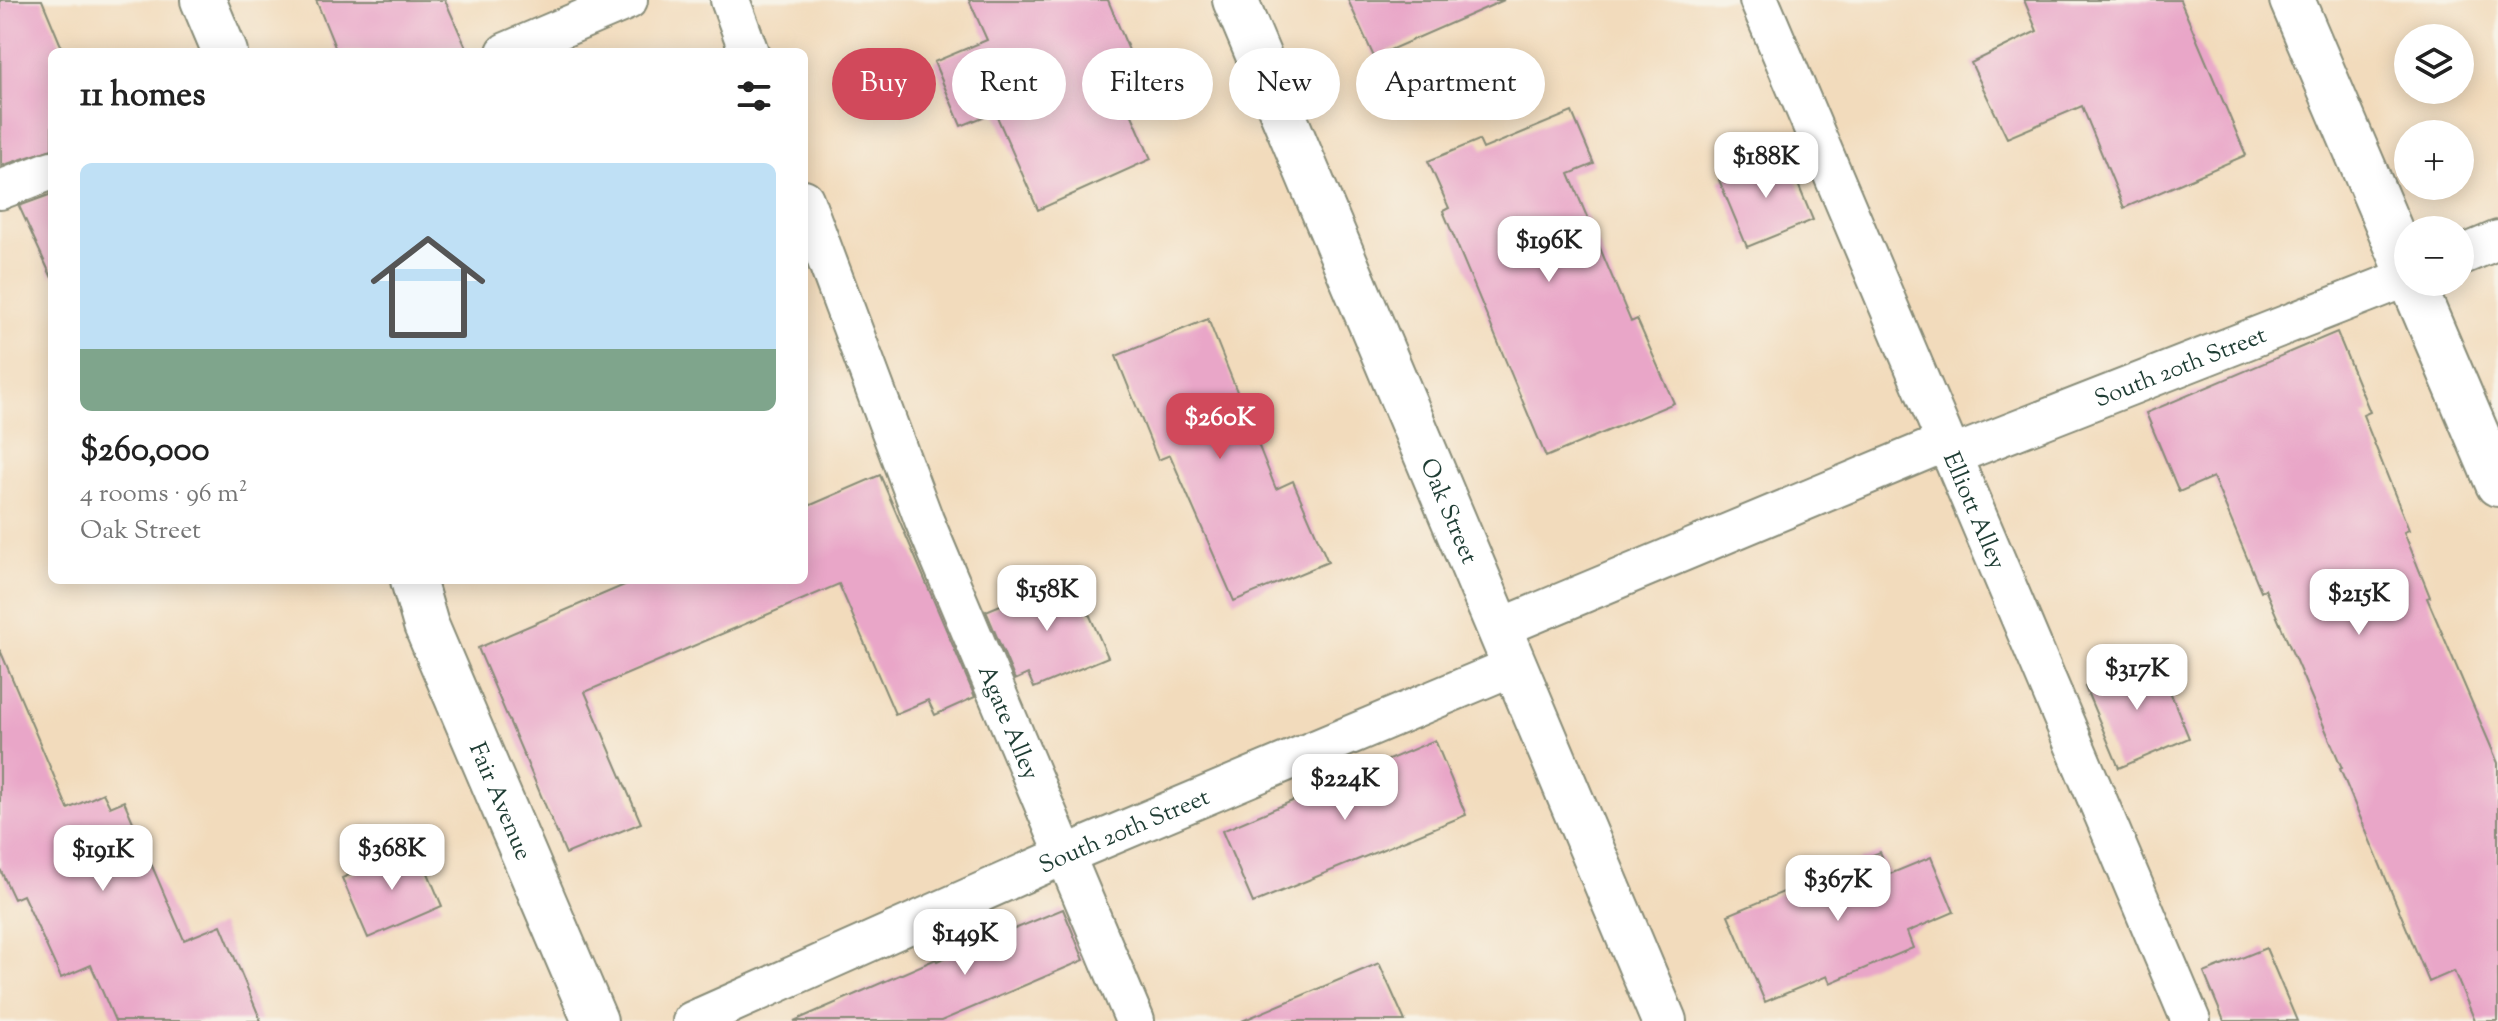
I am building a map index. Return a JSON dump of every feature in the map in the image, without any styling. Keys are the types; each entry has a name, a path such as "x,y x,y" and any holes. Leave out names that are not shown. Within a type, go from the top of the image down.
{"street":[{"path":"203,0 223,48"},
{"name":"Oak Street","path":"1235,0 1664,1021"},
{"path":"2292,0 2394,241"},
{"path":"2418,296 2498,484"},
{"name":"Fair Avenue","path":"414,584 426,625 595,1021"}],"lane":[{"path":"515,48 628,0"},
{"path":"730,0 748,48"},
{"name":"Elliott Alley","path":"1759,0 2191,1021"},
{"path":"0,190 48,172"},
{"name":"Agate Alley","path":"808,210 924,520 1135,1021"},
{"path":"2474,250 2498,240"},
{"name":"South 20th Street","path":"692,1021 1065,855 1506,647 1949,449 2394,279"}],"building":[{"path":"0,0 42,0 62,48 48,48 48,150 1,166"},
{"path":"316,0 445,0 466,48 335,48"},
{"path":"969,0 1108,0 1128,48 1082,48 1082,120 1134,120 1151,159 1038,210 999,120 1066,120 1066,48 968,48 987,40"},
{"path":"1348,0 1504,0 1395,48 1370,48"},
{"path":"2024,0 2180,0 2246,155 2124,208 2082,106 2007,138 1971,63 2037,31"},
{"path":"952,55 952,105 936,67 936,61"},
{"path":"1572,112 1594,164 1569,174 1631,322 1637,319 1674,403 1546,457 1443,211 1449,208 1428,161 1479,140 1483,149"},
{"path":"958,120 976,120 961,126"},
{"path":"1785,153 1813,220 1747,247 1719,180"},
{"path":"48,195 48,269 19,206"},
{"path":"1208,319 1276,489 1293,481 1328,562 1234,601 1170,455 1158,460 1116,356"},
{"path":"2337,332 2370,412 2363,415 2409,530 2404,532 2430,597 2427,598 2498,763 2498,1021 2475,1021 2454,971 2429,982 2342,768 2213,477 2179,492 2146,413"},
{"path":"880,475 975,697 935,715 928,700 895,714 839,584 585,692 641,823 566,854 478,648 627,584 808,584 808,506"},
{"path":"1072,575 1108,657 1034,688 1028,674 1015,680 986,611"},
{"path":"0,650 68,809 103,793 110,807 124,801 184,940 221,925 261,1021 115,1021 91,965 61,978 23,895 14,899 0,869"},
{"path":"2156,657 2189,738 2119,768 2085,687"},
{"path":"1435,740 1466,815 1253,903 1222,831"},
{"path":"417,847 442,906 368,938 342,878"},
{"path":"1880,852 1890,874 1931,857 1954,912 1907,932 1913,948 1830,983 1827,976 1765,1002 1728,915"},
{"path":"1063,909 1084,960 941,1021 794,1021 936,959"},
{"path":"2266,948 2297,1021 2224,1021 2204,973"},
{"path":"1379,963 1405,1021 1242,1021"}]}
